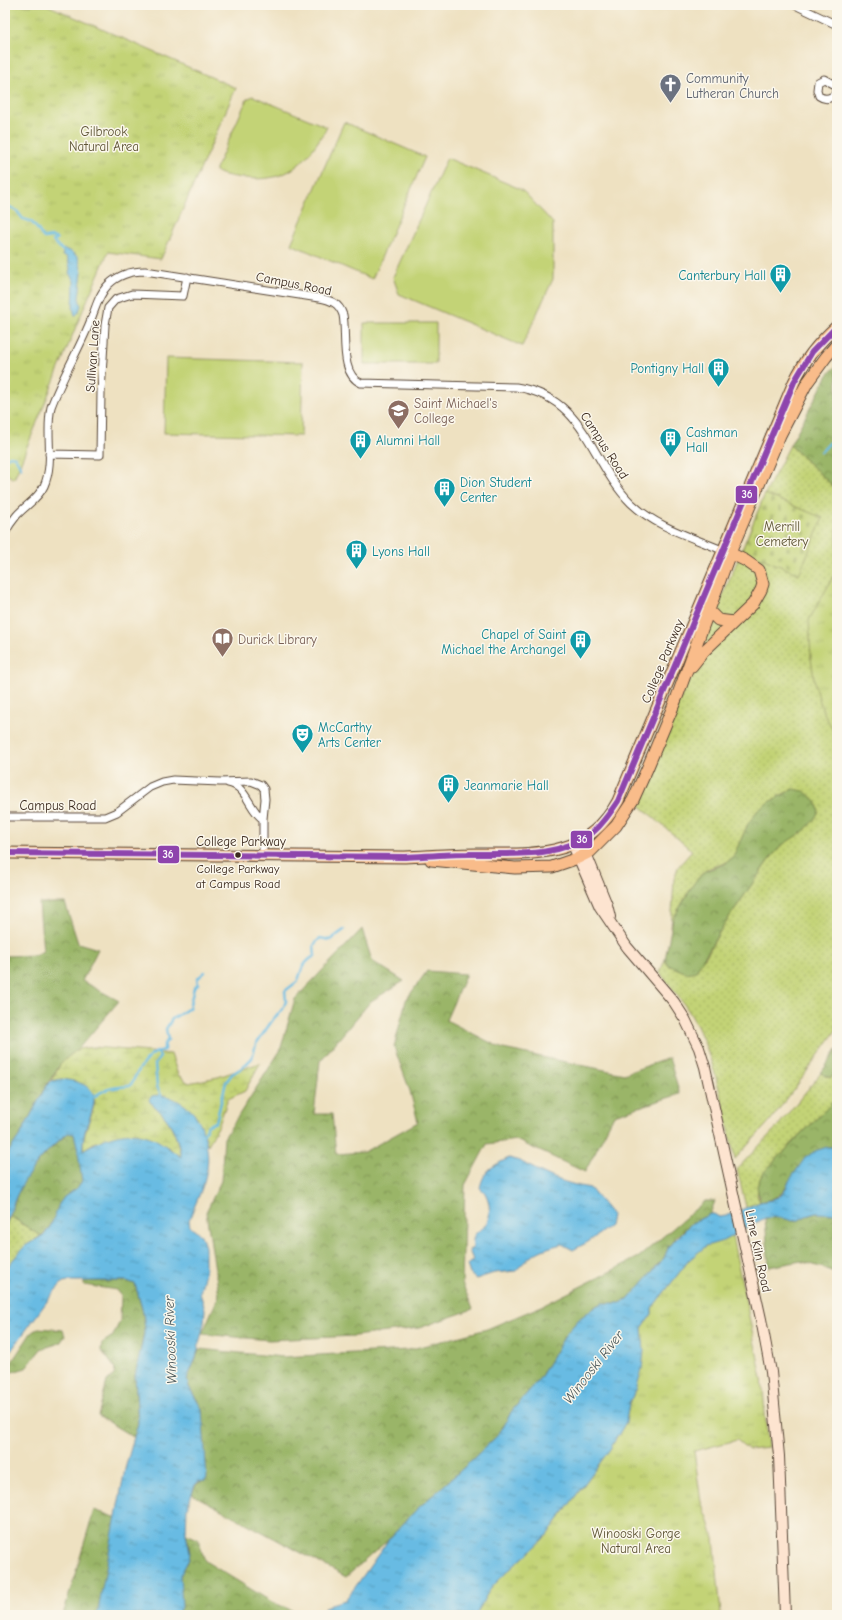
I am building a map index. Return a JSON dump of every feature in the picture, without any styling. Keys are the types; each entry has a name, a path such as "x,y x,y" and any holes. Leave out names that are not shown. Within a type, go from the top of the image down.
{"main road":[{"name":"College Parkway","path":"405,857 450,863 525,868 552,867 582,856 598,845 616,826 630,805 647,769 685,676 709,613 726,551 794,382 799,372 818,346 837,326"},
{"name":"College Parkway","path":"5,853 405,857 453,854 537,854 556,851 577,843 591,834 614,810 701,602 794,407 816,369 837,344"},
{"path":"685,676 704,651 758,598 763,584 762,576 754,565 726,551"},
{"path":"701,602 709,613 718,620 734,622"},
{"name":"Lime Kiln Road","path":"577,843 600,907 627,947 674,1002 699,1048 710,1089 765,1340 774,1396 779,1468 785,1615"}],"street":[{"path":"795,5 837,25"},
{"path":"837,86 824,79 818,82 816,88 819,96 824,99 830,98 837,92"},
{"name":"Campus Road","path":"5,533 17,515 41,492 47,477 51,407 88,327 99,298 105,288 121,276 137,271 149,271 319,298 333,302 340,307 343,315 347,367 352,376 361,383 516,386 537,392 565,409 577,422 587,436 616,486 638,508 658,523 726,551"},
{"name":"Sullivan Lane","path":"49,454 100,455 101,393 105,320 112,303 121,296 132,294 183,296 187,277"},
{"name":"Campus Road","path":"5,817 105,818 117,812 150,787 162,782 173,780 231,783 239,788 256,813 263,819"},
{"name":"Campus Road","path":"220,782 251,781 260,785 264,789 263,855"}],"green space":[{"name":"Gilbrook Natural Area","path":"5,5 47,5 236,88 161,259 108,252 14,479 5,473"},
{"path":"253,96 327,127 303,160 284,174 260,179 233,177 215,171 247,99"},
{"path":"344,122 425,157 372,279 291,244"},
{"path":"447,158 518,188 524,192 553,223 553,279 522,346 399,294 393,277"},
{"path":"364,323 436,323 436,364 364,364"},
{"path":"166,358 303,362 301,436 164,433"},
{"path":"837,365 837,490 790,445 828,375"},
{"path":"790,445 837,490 837,1029 770,1121 735,1159 720,1091 704,1042 689,1012 660,973 665,959 668,965 705,958 723,926 768,861 782,845 793,789 773,800 761,809 747,827 737,850 730,860 709,868 701,874 676,915 671,929 674,879 678,867 692,851 637,803 765,494"},
{"name":"Merrill Cemetery","path":"765,494 823,518 799,574 742,550"},
{"path":"837,570 837,738 822,709 815,684 811,659 809,620"},
{"path":"793,789 804,791 816,801 819,811 814,820 804,831 782,845 768,861 723,926 696,971 687,973 668,965 665,959 673,919 694,883 705,871 725,864 733,857 748,824 757,811 766,804"},
{"path":"39,903 65,903 78,943 98,949 82,981 119,1001 78,1049 62,1062 46,1086 22,1132 5,1157 5,956 36,955 43,951"},
{"path":"362,929 372,961 404,981 371,1001 320,1061 314,1114 332,1114 336,1154 364,1152 418,1122 410,1091 394,1047 406,1000 427,971 466,974 446,1020 503,1049 624,1074 669,1058 680,1094 614,1115 585,1172 516,1140 487,1144 465,1185 462,1283 473,1309 419,1328 355,1336 269,1340 202,1334 219,1295 206,1212 221,1181 224,1138 280,1051 295,999"},
{"path":"94,1047 171,1054 178,1075 189,1083 218,1077 260,1063 245,1091 228,1099 218,1127 208,1145 200,1124 150,1102 163,1114 171,1127 177,1141 181,1158 168,1147 95,1142 83,1150 84,1137 95,1101 62,1079 51,1081 62,1062 78,1049"},
{"path":"837,1050 837,1075 827,1077 821,1073"},
{"path":"821,1073 829,1077 837,1075 837,1098 762,1174 757,1195 760,1202 746,1207 737,1169 777,1127"},
{"path":"837,1098 837,1147 827,1147 789,1181 787,1186 778,1196 770,1200 760,1202 757,1186 762,1174"},
{"path":"68,1133 74,1134 77,1144 82,1171 82,1180 77,1189 63,1199 49,1229 41,1236 10,1216 19,1189 26,1178 42,1157"},
{"path":"705,1201 715,1201 710,1214 692,1223 677,1236 669,1246 664,1258 628,1300 620,1303 602,1303 579,1319 566,1334 540,1378 511,1412 497,1436 416,1510 389,1539 346,1577 192,1494 196,1485 205,1481 202,1409 189,1387 187,1379 199,1349 283,1357 408,1350 487,1329 542,1306 639,1257"},
{"path":"816,1213 837,1214 837,1277 830,1270 801,1261 769,1267 765,1218 779,1217 793,1221"},
{"path":"10,1216 41,1236 25,1246 5,1269 5,1227"},
{"name":"Winooski Gorge Natural Area","path":"732,1236 762,1378 768,1448 749,1450 737,1440 694,1451 701,1502 714,1538 721,1615 476,1615 492,1587 547,1535 610,1449 626,1422 629,1403 636,1390 642,1328 652,1314 652,1308 689,1260 706,1246"},
{"path":"84,1281 127,1281 135,1284 143,1312 145,1329 135,1376 138,1423 135,1438 98,1416 107,1381 114,1375 115,1368 101,1350 102,1343 113,1336 120,1321 121,1295 117,1290 84,1285"},
{"path":"38,1328 63,1330 65,1336 60,1343 41,1349 26,1368 12,1372 7,1369 31,1333"},
{"path":"94,1510 117,1518 97,1615 63,1615"},
{"path":"186,1534 198,1539 205,1561 272,1602 303,1615 177,1615 181,1600 179,1585 180,1575 190,1556"}],"water":[{"path":"64,249 70,251 78,257 82,272 79,298 81,306 75,316 73,308 74,281 69,273 70,268 67,257 62,256"},
{"name":"Winooski River","path":"62,1079 80,1083 90,1089 94,1096 94,1105 84,1138 83,1150 109,1137 136,1134 145,1135 155,1139 181,1157 177,1140 171,1126 157,1108 150,1102 149,1099 156,1095 172,1098 190,1109 200,1123 206,1144 208,1155 205,1177 189,1220 190,1227 201,1235 205,1247 205,1272 200,1293 205,1309 204,1323 196,1358 187,1379 189,1387 202,1409 207,1478 205,1481 198,1482 195,1485 187,1508 186,1534 190,1553 189,1559 180,1576 182,1605 177,1615 97,1615 125,1469 138,1423 135,1376 145,1329 143,1312 135,1284 127,1281 63,1282 53,1293 5,1359 5,1269 25,1246 45,1234 51,1225 59,1204 64,1197 77,1188 82,1181 74,1134 68,1133 48,1151 31,1171 16,1196 5,1227 5,1157 22,1132 46,1086 51,1081"},
{"name":"Winooski River","path":"827,1147 837,1147 837,1214 816,1213 793,1221 779,1217 765,1218 723,1241 706,1246 689,1260 652,1308 652,1314 642,1328 644,1351 642,1369 636,1390 629,1403 626,1422 610,1449 547,1535 492,1587 476,1615 317,1615 325,1607 345,1600 389,1539 416,1510 497,1436 511,1412 540,1378 566,1334 579,1319 602,1303 620,1303 628,1300 664,1258 669,1246 692,1223 710,1214 714,1214 719,1217 726,1216 760,1202 771,1200 780,1196 805,1158 815,1151"},
{"path":"509,1158 559,1180 590,1188 612,1215 610,1226 588,1242 573,1250 562,1244 555,1246 542,1250 531,1256 516,1271 494,1273 476,1279 470,1274 467,1265 473,1260 469,1250 473,1248 474,1235 486,1224 489,1218 489,1205 487,1198 485,1193 480,1188 487,1172 498,1163"}],"waterway":[{"path":"5,204 17,211 23,219 31,222 44,238 53,237 57,239 53,241 63,251"},
{"path":"821,452 837,435"},
{"path":"5,459 10,456 15,457 21,468"},
{"path":"204,1134 208,1125 216,1122 226,1082 232,1074 243,1067 252,1058 256,1044 274,1018 283,1009 286,1001 285,991 298,981 300,973 308,960 315,956 314,945 320,938 330,940 344,930"},
{"path":"94,1097 106,1090 130,1086 147,1059 152,1054 164,1050 164,1044 168,1040 166,1029 172,1019 189,1008 194,988 198,984 197,979 205,972"},
{"path":"157,1051 160,1057 155,1064 157,1086 161,1095"}],"transit line":[{"name":"36","path":"5,853 405,857 461,854 516,854 563,848 578,842 591,834 602,823 618,801 794,382 812,352 837,326"}],"place":[{"name":"Community Lutheran Church","path":"671,104"},
{"name":"Canterbury Hall","path":"781,294"},
{"name":"Pontigny Hall","path":"719,388"},
{"name":"Saint Michael's College","path":"399,430"},
{"name":"Cashman Hall","path":"670,458"},
{"name":"Alumni Hall","path":"360,460"},
{"name":"Dion Student Center","path":"445,508"},
{"name":"Lyons Hall","path":"357,570"},
{"name":"Durick Library","path":"223,658"},
{"name":"Chapel of Saint Michael the Archangel","path":"581,660"},
{"name":"McCarthy Arts Center","path":"303,754"},
{"name":"Jeanmarie Hall","path":"449,804"},
{"name":"College Parkway at Campus Road","path":"238,855"}]}
